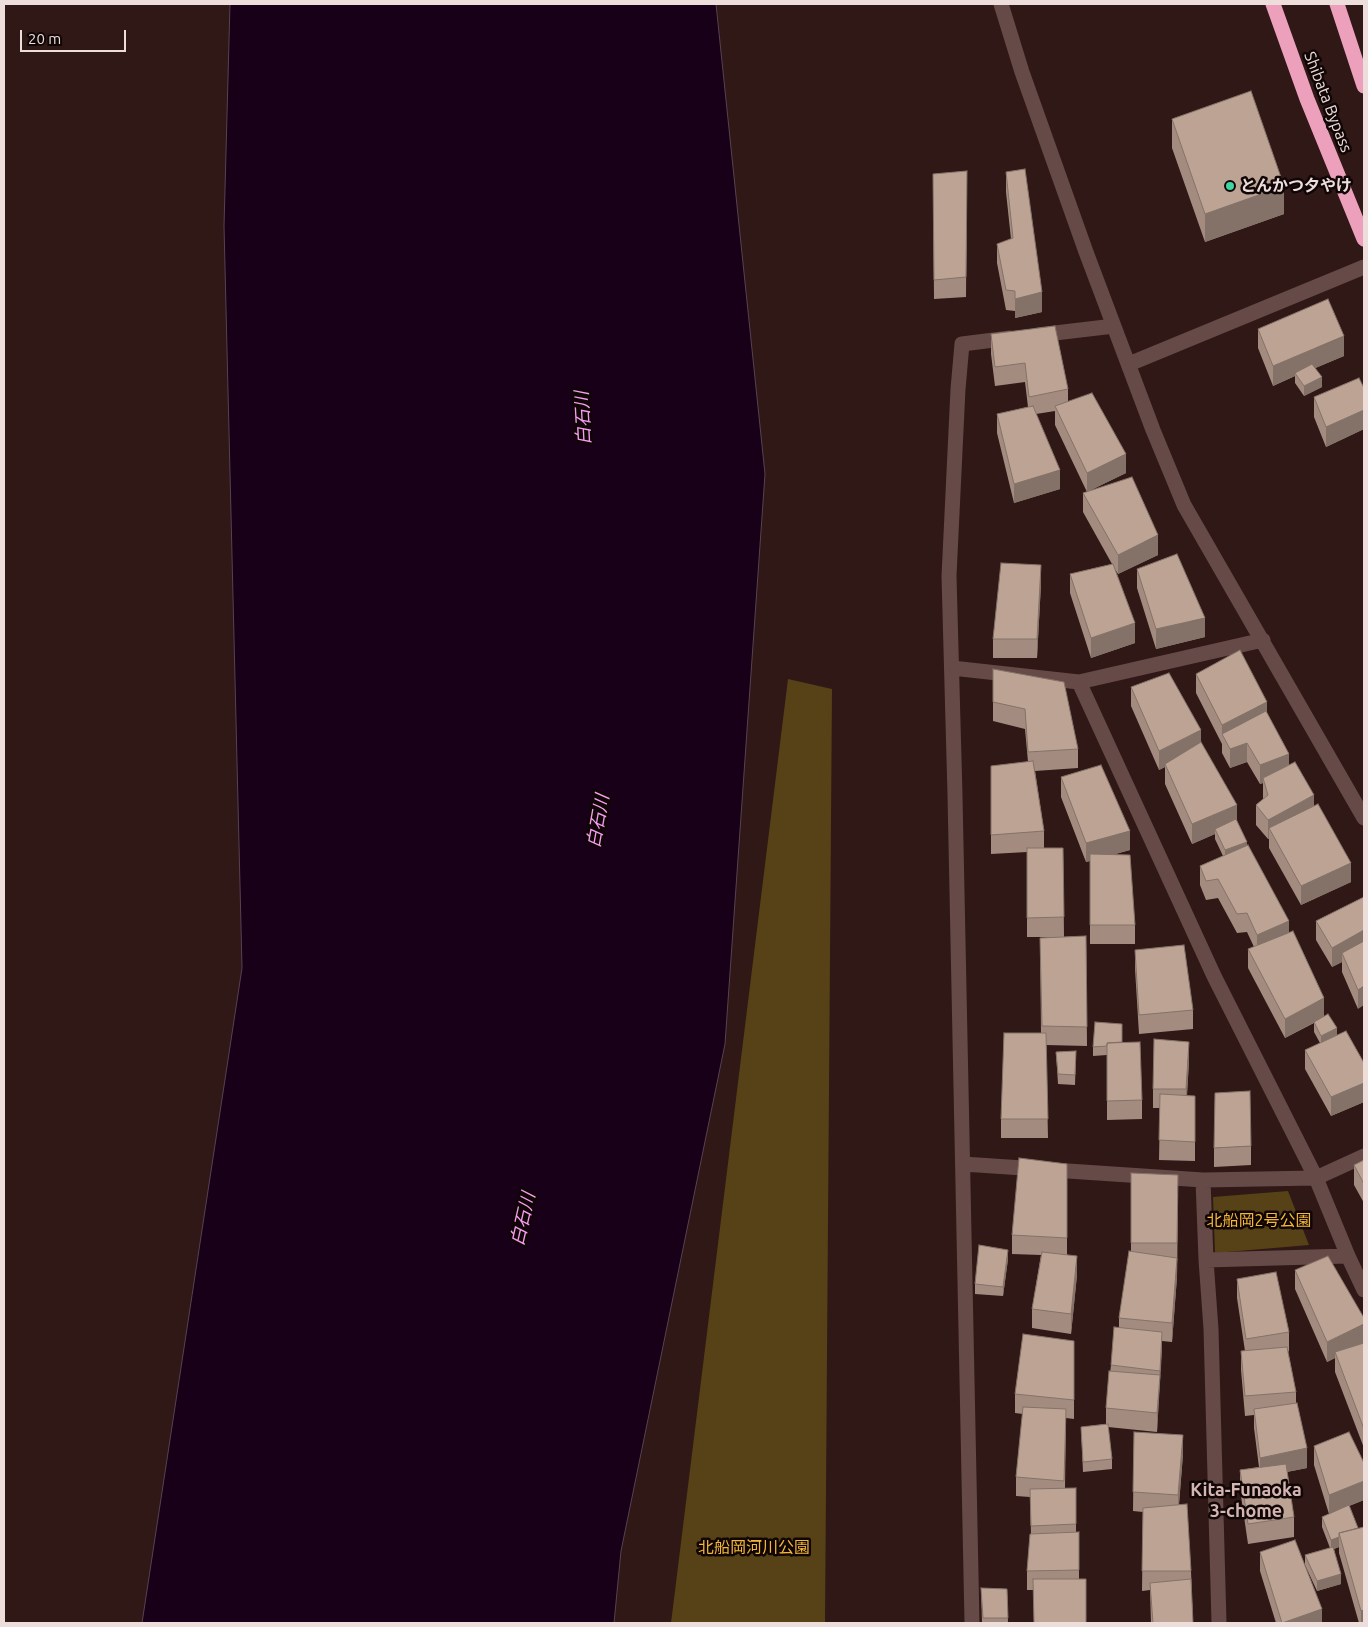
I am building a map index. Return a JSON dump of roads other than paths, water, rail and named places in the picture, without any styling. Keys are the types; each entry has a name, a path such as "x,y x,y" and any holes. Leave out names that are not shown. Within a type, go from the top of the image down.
{"highway":[{"name":"Shibata Bypass","path":"1273,4 1306,99 1364,239"},
{"path":"1337,4 1363,82"}],"street":[{"path":"1001,4 1022,72 1114,326 1153,430 1184,505 1364,818"},
{"path":"1129,364 1364,267"},
{"path":"972,1623 949,576 962,344 1114,326"},
{"path":"952,668 1079,682 1263,640"},
{"path":"1079,682 1214,976 1316,1178 1364,1290"},
{"path":"963,1164 1203,1180 1316,1178 1364,1156"},
{"path":"1203,1180 1211,1329 1219,1623"},
{"path":"1206,1260 1348,1256"}],"water":[{"name":"白石川","path":"230,4 716,4 765,474 725,1044 621,1551 614,1623 142,1623 242,968 224,226"}],"place":[{"name":"とんかつ夕やけ","path":"1230,186"}],"district":[{"name":"Kita-Funaoka 3-chome","path":"1246,1500"}],"park label":[{"name":"北船岡2号公園","path":"1259,1221"},
{"name":"北船岡河川公園","path":"754,1548"}]}
